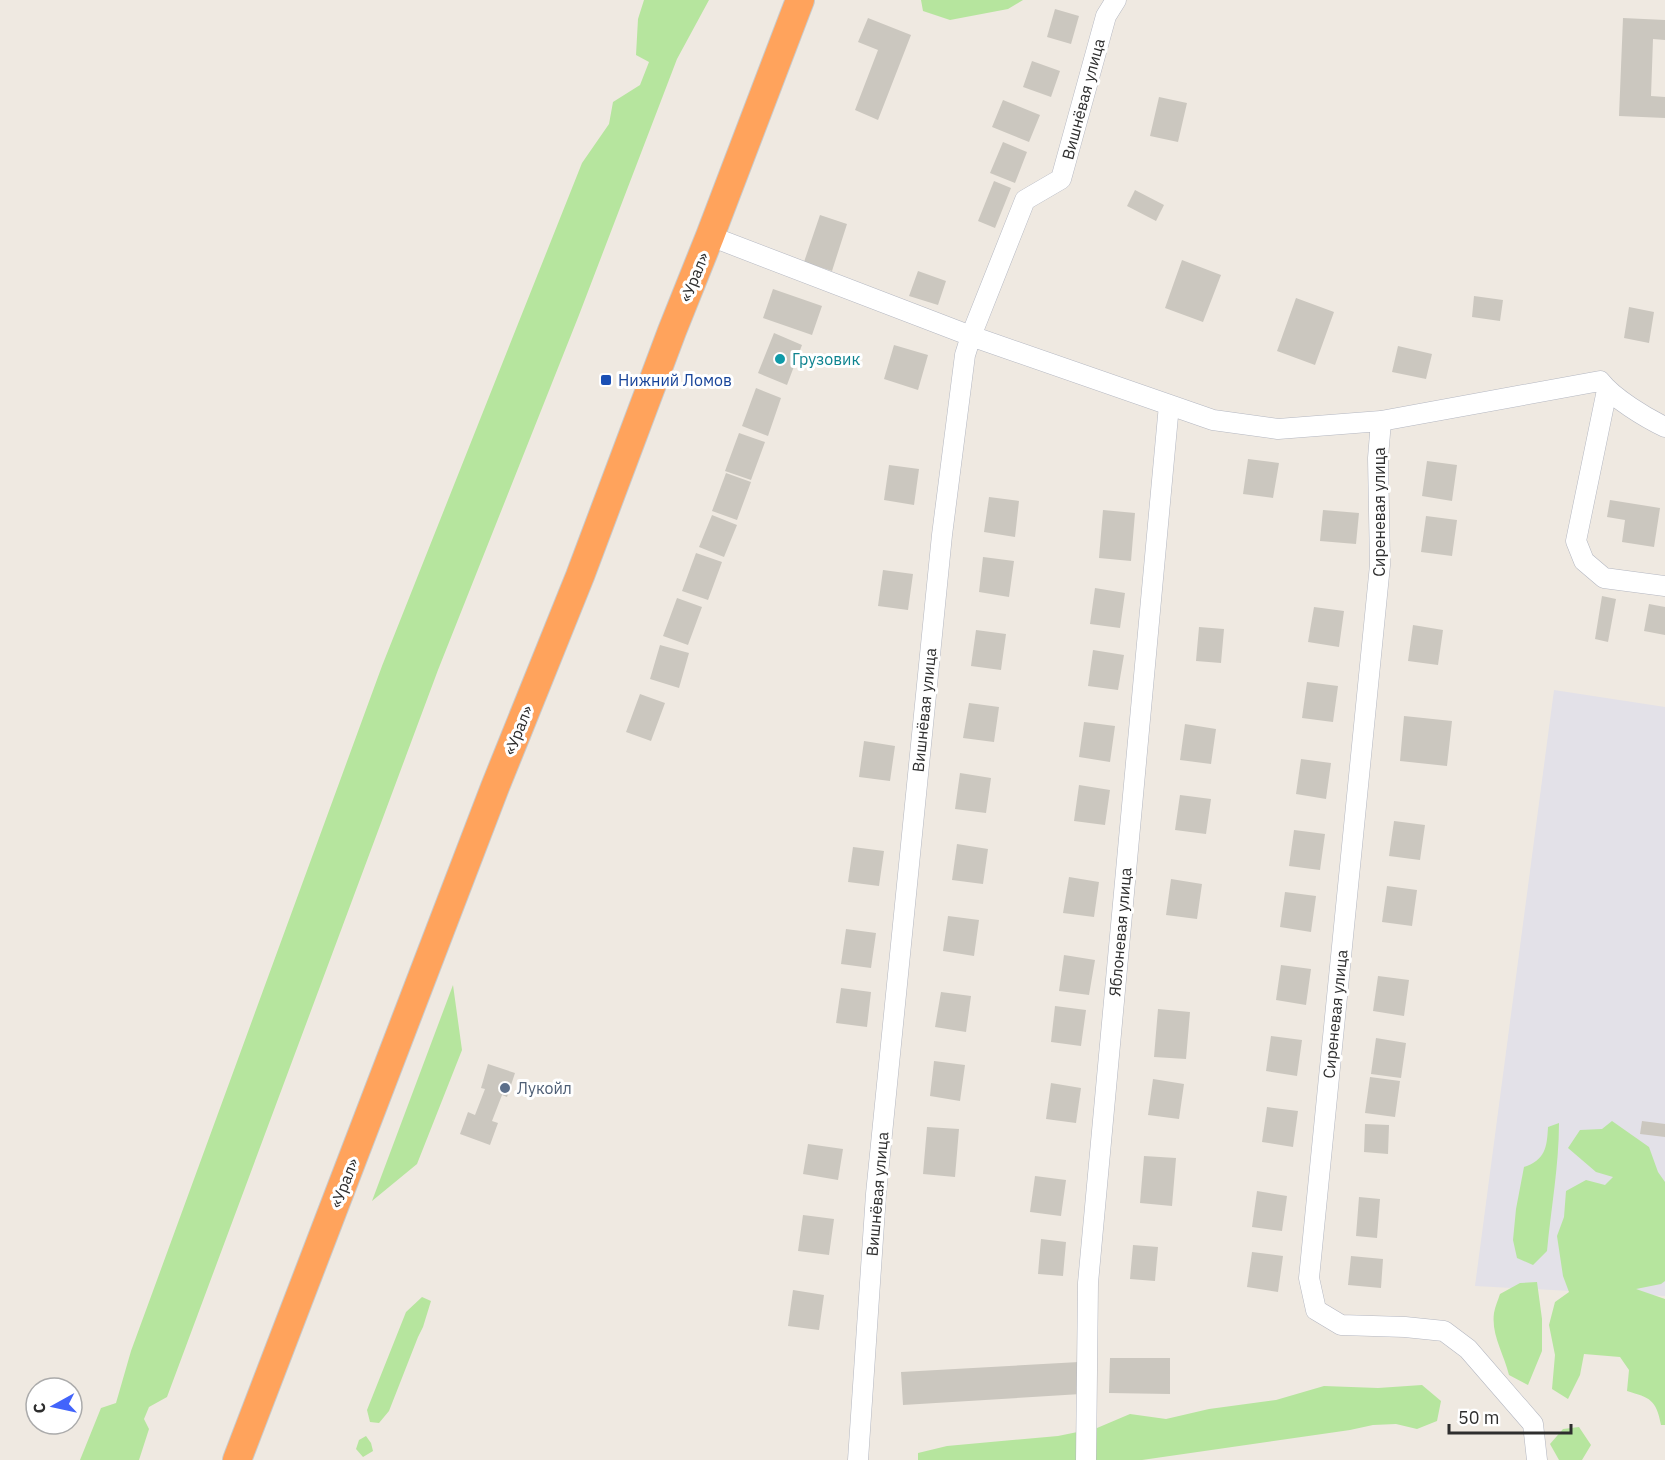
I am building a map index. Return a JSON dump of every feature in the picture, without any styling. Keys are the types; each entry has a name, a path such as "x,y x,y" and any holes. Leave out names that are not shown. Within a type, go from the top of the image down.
{"highway":[{"name":"«Урал»","path":"237,1460 495,787 580,576 800,0"}],"street":[{"name":"Вишнёвая улица","path":"858,1460 876,1194 934,605 965,355 1025,200 1060,179 1106,16 1116,0"},
{"path":"710,236 971,336 1213,420 1278,429 1381,421 1604,386 1665,427"},
{"path":"1604,386 1576,541 1584,561 1604,578 1665,586"},
{"name":"Яблоневая улица","path":"1086,1460 1088,1283 1169,405"},
{"name":"Сиреневая улица","path":"1381,421 1378,458 1380,565 1309,1278 1316,1310 1341,1325 1444,1331 1468,1349 1533,1424 1537,1460"}],"shaded area":[{"path":"1554,690 1665,707 1665,1296 1475,1286"}],"green space":[{"path":"644,0 709,0 677,59 579,315 438,670 167,1397 149,1407 144,1419 149,1429 139,1460 80,1460 101,1408 116,1403 131,1351 382,666 582,163 609,124 613,102 640,85 649,62 636,55 638,19"},
{"path":"921,0 1023,0 1008,9 950,20 923,11"},
{"path":"453,985 462,1050 417,1164 372,1201"},
{"path":"1612,1121 1649,1147 1658,1172 1665,1182 1665,1281 1661,1284 1636,1289 1665,1299 1665,1425 1661,1425 1657,1410 1651,1401 1627,1391 1629,1370 1620,1357 1584,1354 1580,1375 1568,1399 1552,1389 1555,1355 1549,1325 1555,1302 1569,1292 1563,1276 1557,1236 1564,1217 1566,1191 1586,1180 1605,1185 1613,1177 1596,1172 1568,1148 1580,1130 1602,1129"},
{"path":"1559,1123 1547,1251 1533,1265 1517,1258 1513,1240 1516,1209 1524,1167 1541,1157 1546,1147 1548,1127"},
{"path":"1537,1282 1542,1319 1542,1351 1528,1385 1509,1375 1494,1329 1494,1313 1500,1294 1520,1283"},
{"path":"422,1297 431,1301 423,1327 389,1411 379,1423 370,1422 367,1410 406,1312"},
{"path":"1422,1385 1441,1401 1437,1421 1417,1429 1396,1424 1373,1425 1142,1460 918,1460 918,1453 947,1446 1058,1436 1097,1428 1130,1414 1166,1419 1209,1409 1276,1400 1324,1386 1378,1388"},
{"path":"1579,1427 1591,1445 1582,1460 1559,1460 1550,1444 1563,1429"},
{"path":"366,1436 373,1451 363,1457 356,1449 359,1440"}],"building":[{"path":"1055,9 1079,16 1071,44 1047,37"},
{"path":"868,18 911,35 878,120 855,110 878,50 858,42"},
{"path":"1623,18 1665,20 1665,40 1653,39 1651,96 1665,97 1665,118 1619,116"},
{"path":"1032,61 1060,71 1051,97 1023,87"},
{"path":"1159,97 1187,103 1178,142 1150,136"},
{"path":"1003,100 1040,115 1029,142 992,127"},
{"path":"1003,142 1027,152 1015,183 990,173"},
{"path":"994,181 1011,188 995,228 978,221"},
{"path":"1135,190 1164,205 1156,221 1127,206"},
{"path":"820,215 847,224 832,271 804,262"},
{"path":"1182,260 1221,275 1203,322 1165,308"},
{"path":"918,271 946,281 938,305 909,296"},
{"path":"773,289 822,306 812,335 763,318"},
{"path":"1474,296 1503,300 1500,321 1472,317"},
{"path":"1296,298 1334,312 1315,365 1277,351"},
{"path":"1629,307 1654,312 1649,343 1624,338"},
{"name":"Грузовик","path":"774,333 802,345 787,385 758,373"},
{"path":"894,345 928,355 918,390 884,379"},
{"path":"1398,346 1432,354 1426,379 1392,372"},
{"path":"756,388 781,398 768,436 742,426"},
{"path":"739,433 765,442 751,480 725,471"},
{"path":"1248,459 1279,463 1273,498 1243,494"},
{"path":"1427,461 1457,465 1452,501 1422,496"},
{"path":"889,465 919,469 914,505 884,500"},
{"path":"726,473 751,482 737,520 712,511"},
{"path":"989,497 1019,501 1015,537 984,532"},
{"path":"1610,500 1660,508 1654,547 1622,542 1625,520 1607,517"},
{"path":"1103,510 1135,513 1131,561 1099,558"},
{"path":"1323,510 1359,513 1356,544 1320,541"},
{"path":"712,515 737,525 724,557 699,547"},
{"path":"1426,516 1457,520 1452,556 1421,552"},
{"path":"696,553 722,562 708,600 682,591"},
{"path":"983,557 1014,561 1009,597 979,592"},
{"path":"883,570 913,574 908,610 878,606"},
{"path":"1095,588 1125,593 1120,628 1090,624"},
{"path":"1602,596 1616,599 1608,642 1595,639"},
{"path":"677,598 702,607 688,645 663,636"},
{"path":"1649,604 1665,607 1665,635 1644,631"},
{"path":"1314,607 1344,611 1339,647 1308,642"},
{"path":"1413,625 1443,630 1438,665 1408,661"},
{"path":"1199,627 1224,629 1221,663 1196,661"},
{"path":"976,630 1006,634 1001,670 971,666"},
{"path":"660,645 689,653 679,688 650,679"},
{"path":"1093,650 1124,655 1118,690 1088,686"},
{"path":"1307,682 1338,686 1333,722 1302,718"},
{"path":"640,694 665,703 651,741 626,732"},
{"path":"969,703 999,707 994,742 963,738"},
{"path":"1404,716 1452,721 1447,766 1400,761"},
{"path":"1084,722 1115,726 1110,762 1079,757"},
{"path":"1185,724 1216,729 1211,764 1180,760"},
{"path":"864,741 895,746 890,781 859,777"},
{"path":"1301,759 1331,763 1326,799 1296,794"},
{"path":"960,773 991,778 986,813 955,809"},
{"path":"1079,785 1110,790 1105,825 1074,821"},
{"path":"1180,795 1211,799 1206,834 1175,830"},
{"path":"1394,821 1425,825 1420,860 1389,856"},
{"path":"1294,830 1325,834 1320,870 1289,866"},
{"path":"957,844 988,849 983,884 952,880"},
{"path":"853,847 884,851 879,886 848,882"},
{"path":"1069,877 1099,882 1094,917 1063,913"},
{"path":"1171,879 1202,884 1197,919 1166,915"},
{"path":"1387,886 1417,890 1412,926 1382,922"},
{"path":"1285,892 1316,896 1311,932 1280,927"},
{"path":"948,916 979,920 974,956 943,951"},
{"path":"846,929 876,933 871,968 841,964"},
{"path":"1064,955 1095,960 1089,995 1059,991"},
{"path":"1281,965 1311,969 1306,1005 1276,1000"},
{"path":"1378,976 1409,980 1404,1016 1373,1011"},
{"path":"841,988 871,992 867,1027 836,1023"},
{"path":"941,992 971,996 966,1032 935,1027"},
{"path":"1055,1006 1086,1010 1081,1046 1051,1042"},
{"path":"1158,1009 1190,1012 1186,1059 1154,1057"},
{"path":"1271,1036 1302,1040 1297,1076 1266,1071"},
{"path":"1376,1038 1406,1043 1401,1078 1371,1074"},
{"path":"934,1061 965,1065 960,1101 930,1096"},
{"path":"488,1064 515,1073 507,1097 502,1095 492,1121 498,1123 490,1145 460,1134 468,1112 475,1115 485,1089 481,1088"},
{"path":"1370,1077 1400,1081 1395,1117 1365,1113"},
{"path":"1153,1079 1184,1084 1179,1119 1148,1115"},
{"path":"1051,1083 1081,1088 1076,1123 1046,1119"},
{"path":"1267,1107 1298,1111 1293,1147 1262,1142"},
{"path":"1642,1121 1665,1124 1665,1137 1640,1134"},
{"path":"1365,1124 1389,1125 1388,1154 1364,1152"},
{"path":"927,1127 959,1129 955,1177 923,1174"},
{"path":"808,1144 843,1149 838,1180 803,1174"},
{"path":"1144,1156 1176,1158 1172,1206 1140,1203"},
{"path":"1035,1176 1066,1180 1061,1216 1030,1212"},
{"path":"1257,1191 1287,1196 1282,1231 1252,1227"},
{"path":"1359,1197 1380,1199 1377,1238 1356,1236"},
{"path":"803,1215 834,1219 829,1255 798,1251"},
{"path":"1041,1239 1066,1242 1063,1276 1038,1274"},
{"path":"1133,1245 1158,1247 1155,1281 1130,1279"},
{"path":"1252,1252 1283,1256 1278,1292 1247,1287"},
{"path":"1351,1256 1383,1259 1381,1288 1348,1285"},
{"path":"793,1290 824,1295 819,1330 788,1326"},
{"path":"1110,1358 1170,1358 1170,1394 1109,1393"},
{"path":"1079,1362 1081,1394 903,1405 901,1372"}],"place":[{"name":"Грузовик","path":"780,359"},
{"name":"Нижний Ломов","path":"606,380"},
{"name":"Лукойл","path":"505,1088"}]}
